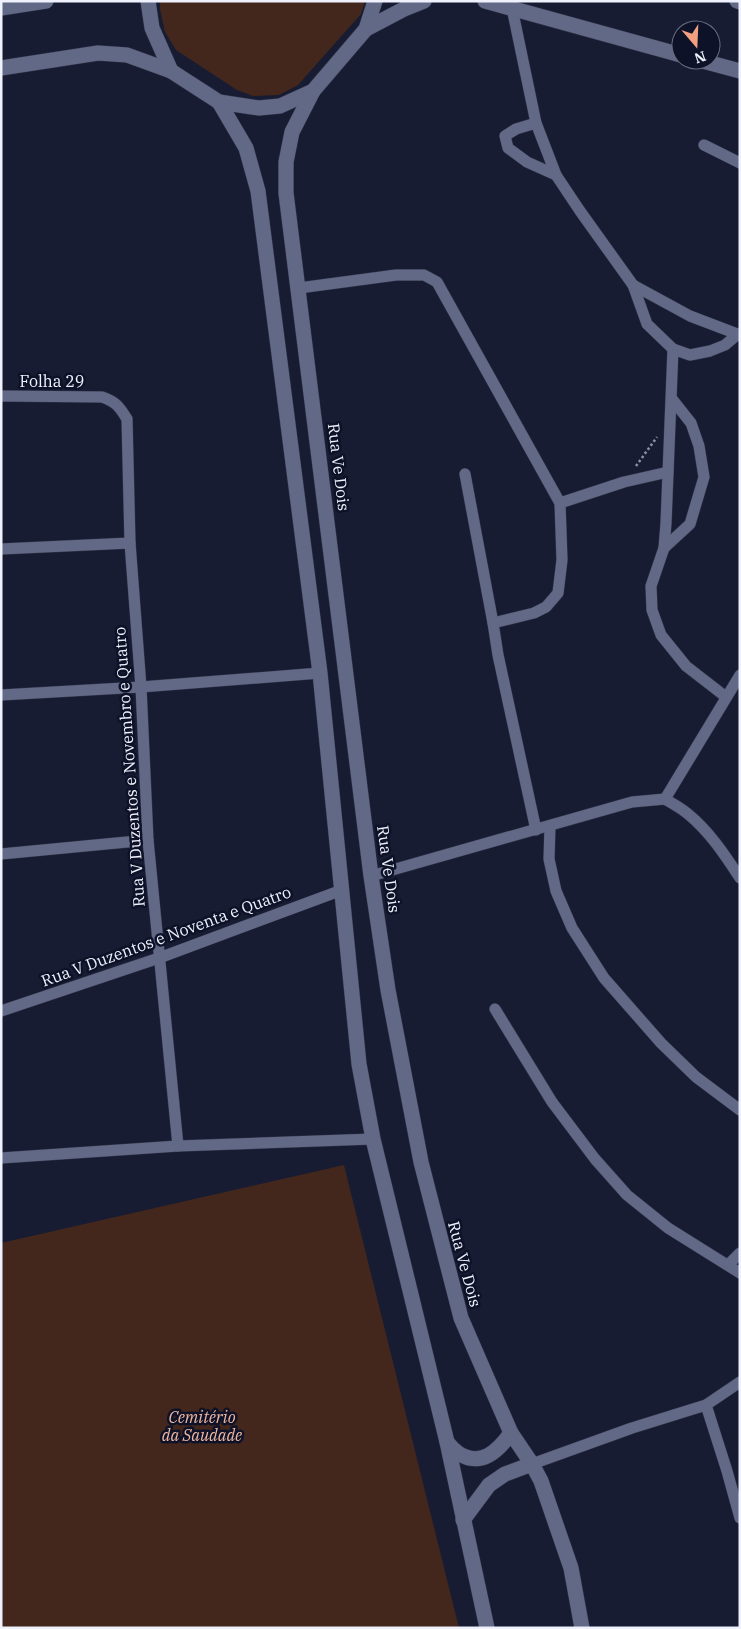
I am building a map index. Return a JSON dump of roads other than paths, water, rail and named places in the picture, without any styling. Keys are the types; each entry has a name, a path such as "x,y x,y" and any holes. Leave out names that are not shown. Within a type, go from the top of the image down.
{"main road":[{"path":"1,8 46,1"},
{"path":"148,1 152,28 171,71"},
{"path":"366,29 375,1"},
{"path":"1,68 98,53 126,55 171,71 218,102 259,108 280,106 313,92 366,29 404,8 424,1"},
{"path":"485,1 671,52"},
{"path":"721,66 740,71"},
{"name":"Rua Ve Dois","path":"313,92 292,132 286,162 286,193 371,876 390,999 421,1162 461,1318 511,1433 541,1481 571,1568 582,1628"},
{"path":"218,102 246,148 258,191 320,673 359,1064 373,1139 447,1442 487,1628"},
{"path":"447,1442 459,1454 474,1458 487,1457 503,1445 511,1433"},
{"path":"464,1520 489,1485 505,1474 532,1464"}],"street":[{"path":"512,8 536,123 556,174 633,285 647,324 673,349 690,356 725,345 739,334"},
{"path":"536,123 505,136 508,148 527,162 556,174"},
{"path":"704,145 740,163"},
{"path":"299,288 396,275 424,275 437,282 560,503 562,560 558,593 546,608 534,613 493,623"},
{"path":"633,285 690,316 739,334"},
{"path":"673,349 664,548 651,586 652,610 661,635 686,666 726,698"},
{"name":"Folha 29","path":"1,396 102,397"},
{"name":"Rua V Duzentos e Novembro e Quatro","path":"102,397 113,401 120,407 127,419 130,543 141,687 148,840 178,1146"},
{"path":"664,548 690,524 704,477 699,446 692,423 672,399"},
{"path":"560,503 624,482 668,472"},
{"path":"465,474 498,655 536,830"},
{"path":"1,549 130,543"},
{"path":"1,696 320,673"},
{"path":"665,799 740,675"},
{"path":"371,876 632,802 665,799 688,814 702,827 722,850 740,878"},
{"path":"550,826 549,859 556,891 572,928 604,978 661,1044 696,1077 740,1110"},
{"path":"1,854 148,840"},
{"name":"Rua V Duzentos e Noventa e Quatro","path":"1,1011 159,958 342,890"},
{"path":"495,1009 552,1102 595,1159 627,1195 668,1228 740,1273"},
{"path":"1,1158 178,1146 373,1139"},
{"path":"728,1265 740,1253"},
{"path":"532,1464 706,1404 740,1382"},
{"path":"706,1404 740,1518"}],"park label":[{"name":"Cemitério da Saudade","path":"202,1426"}]}
